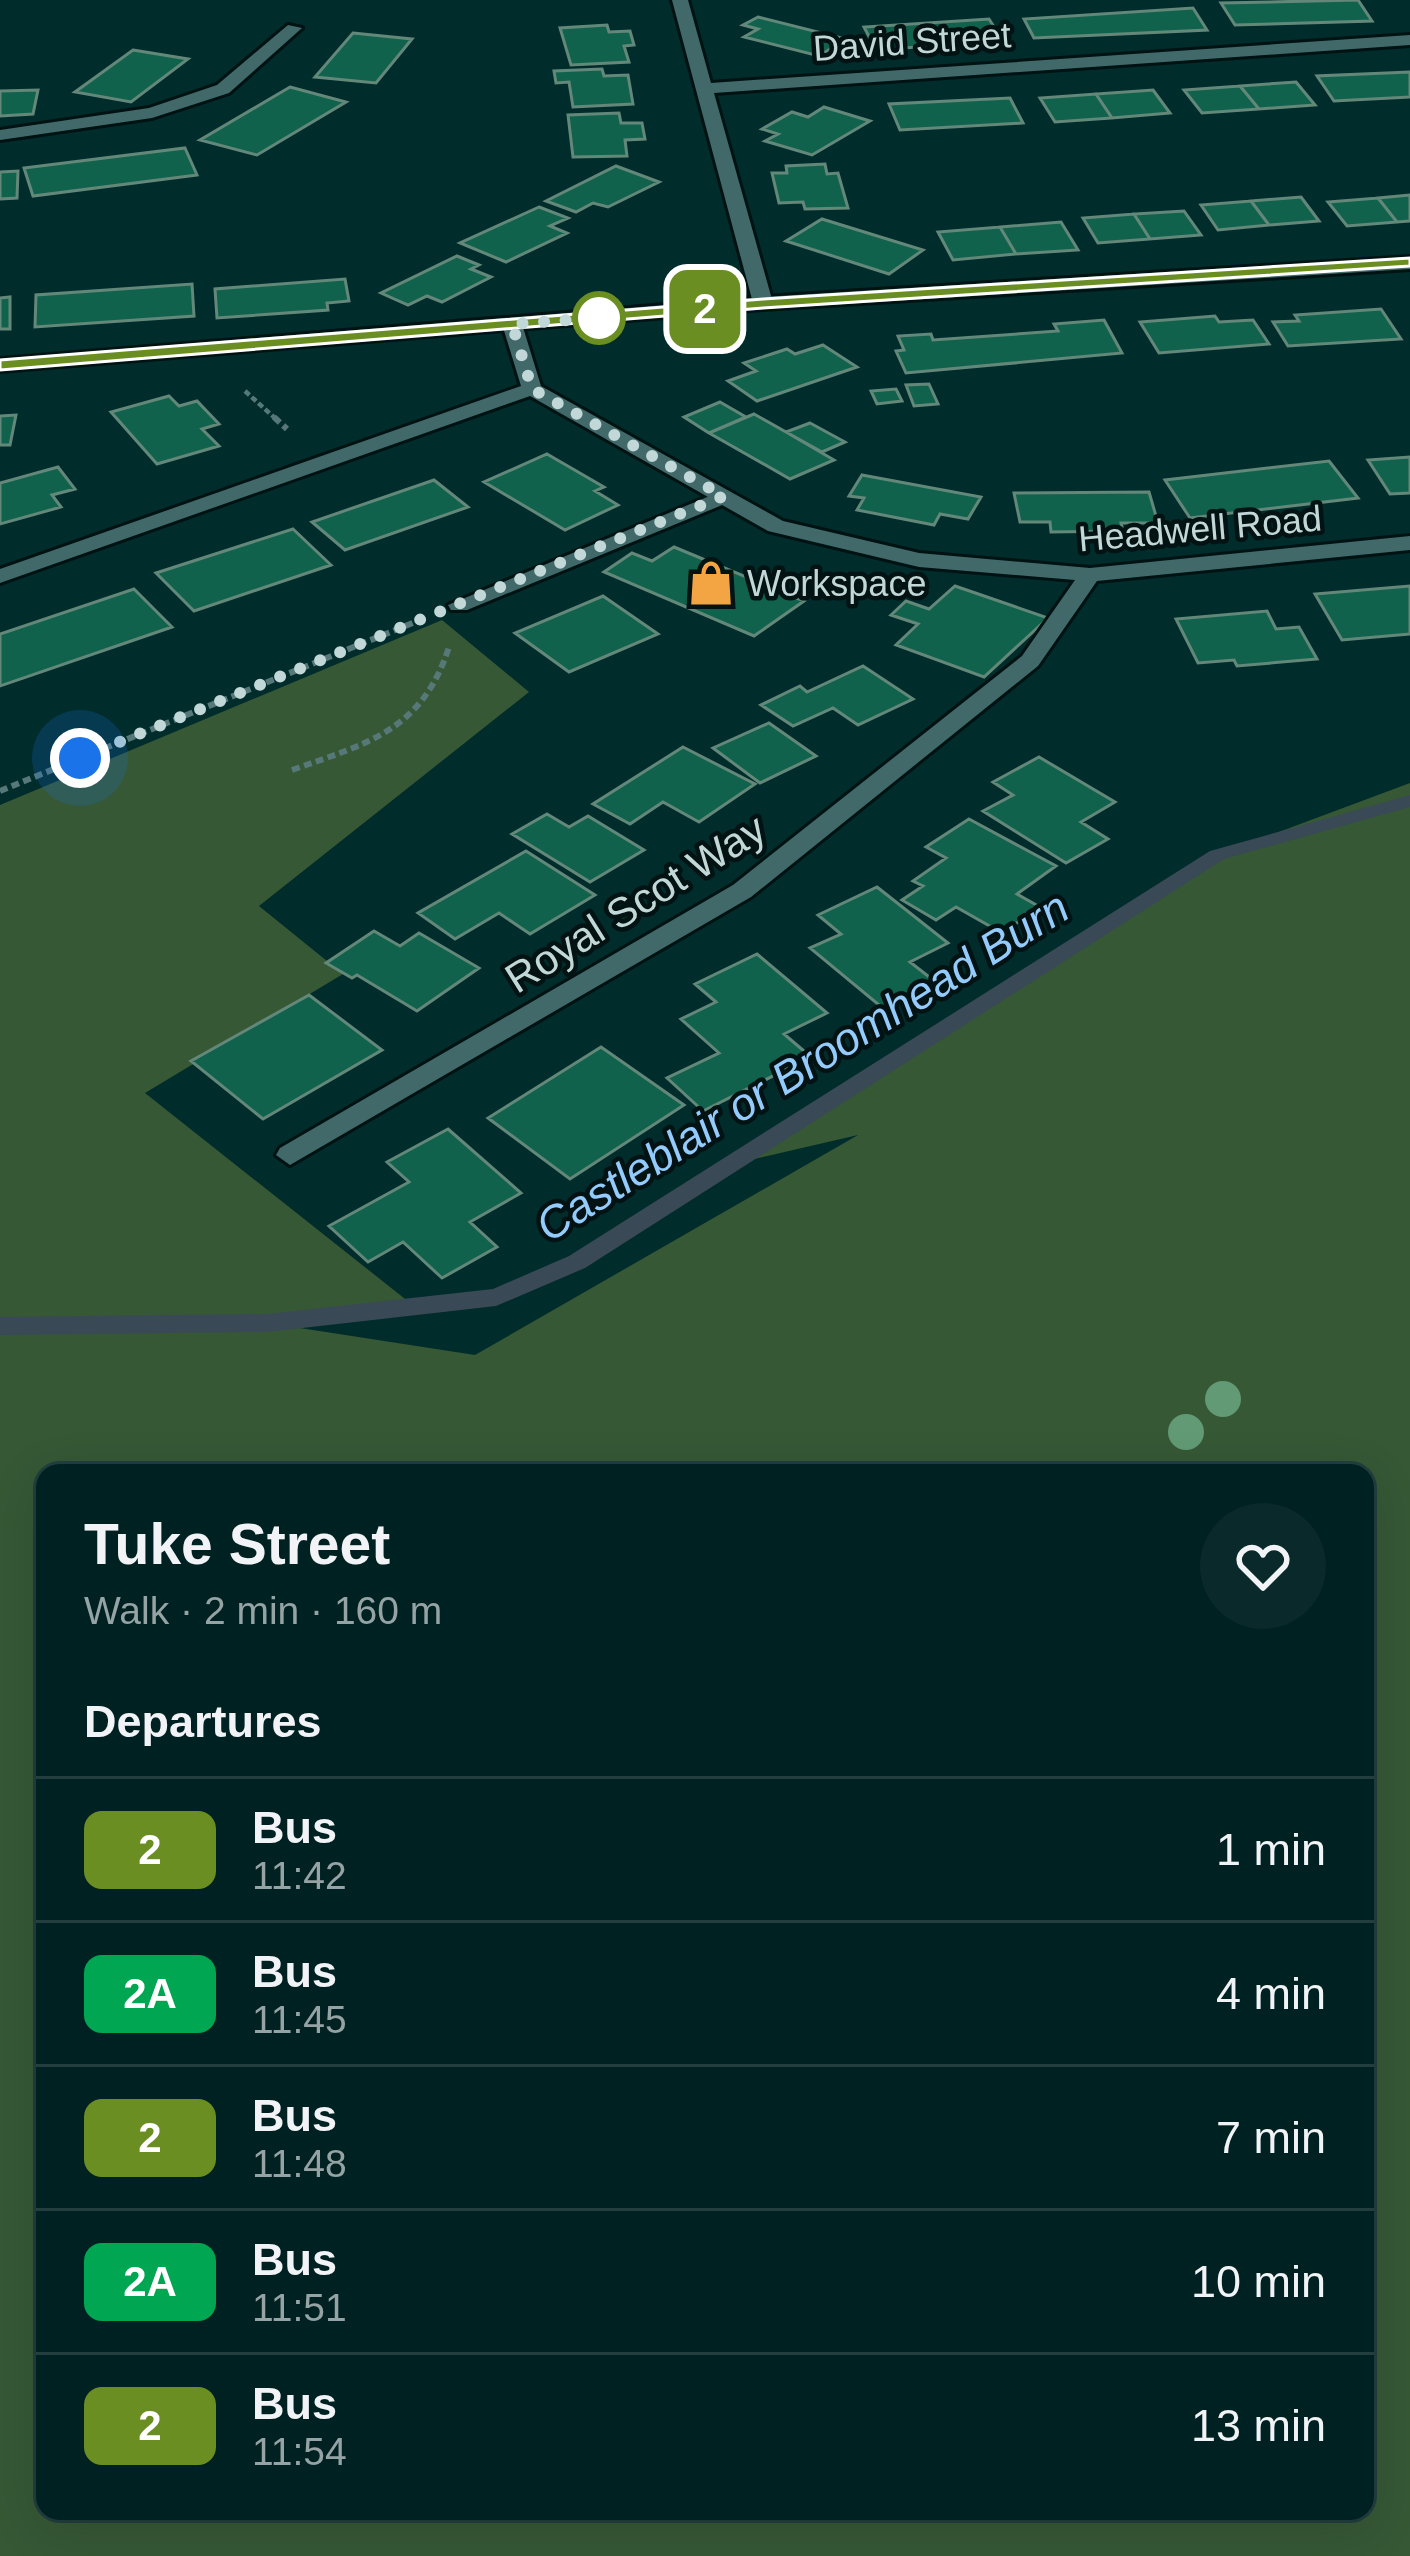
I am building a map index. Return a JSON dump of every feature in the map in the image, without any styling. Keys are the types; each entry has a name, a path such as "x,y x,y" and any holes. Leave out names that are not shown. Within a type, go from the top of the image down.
{"street":[{"path":"680,0 763,303"},
{"path":"0,135 152,113 223,89 294,28"},
{"name":"David Street","path":"705,89 1410,40"},
{"path":"0,365 763,303 1410,263"},
{"path":"0,576 532,389 512,324"},
{"name":"Headwell Road","path":"532,389 776,526 919,560 1090,575 1410,543"},
{"path":"459,604 724,496"},
{"name":"Royal Scot Way","path":"290,1155 742,891 1030,661 1090,575"}],"path":[{"path":"197,349 325,462"},
{"path":"292,770 412,721 433,695 459,604"},
{"path":"0,791 459,604"}],"green space":[{"path":"442,620 529,692 259,906 343,974 145,1093 414,1306 274,1324 475,1355 858,1135 729,1165 1217,855 1410,783 1410,2556 0,2556 0,805"}],"building":[{"path":"1358,0 1372,21 1235,25 1221,3"},
{"path":"1193,8 1207,30 1034,38 1024,19"},
{"path":"758,17 846,39 819,56 744,37 758,29 743,25"},
{"path":"989,19 1003,41 876,50 864,27"},
{"path":"607,25 609,32 630,31 634,45 624,46 629,62 571,65 560,28"},
{"path":"353,33 412,39 376,83 315,77"},
{"path":"133,50 188,59 131,102 75,92"},
{"path":"602,69 604,76 628,75 633,104 573,107 569,82 556,83 554,71"},
{"path":"1410,72 1410,97 1334,101 1317,76"},
{"path":"1296,82 1315,105 1259,109 1240,86"},
{"path":"1240,86 1259,109 1202,113 1184,90"},
{"path":"290,87 346,102 257,155 200,140"},
{"path":"38,90 33,114 0,116 0,91"},
{"path":"1153,90 1170,113 1112,118 1096,94"},
{"path":"1096,94 1112,118 1055,122 1040,98"},
{"path":"1010,98 1023,123 900,130 889,104"},
{"path":"824,107 870,121 812,155 765,141 778,134 762,129 792,112 808,117"},
{"path":"619,113 621,123 642,123 645,139 625,140 627,156 573,157 568,115"},
{"path":"185,148 197,175 33,196 24,168"},
{"path":"825,164 827,174 838,173 848,208 805,209 803,202 779,203 772,173 787,173 786,166"},
{"path":"616,166 659,182 608,207 593,203 576,212 546,201"},
{"path":"18,171 17,198 0,199 0,172"},
{"path":"1410,195 1410,221 1397,222 1378,198"},
{"path":"1301,197 1319,221 1269,225 1251,201"},
{"path":"1378,198 1397,222 1347,226 1328,202"},
{"path":"1251,201 1269,225 1218,230 1201,205"},
{"path":"539,207 568,218 550,226 567,233 506,262 460,243"},
{"path":"1184,211 1201,235 1150,239 1134,214"},
{"path":"1134,214 1150,239 1098,243 1083,218"},
{"path":"822,219 923,250 889,274 786,241"},
{"path":"1061,222 1078,250 1016,254 1000,227"},
{"path":"1000,227 1016,254 953,260 938,232"},
{"path":"457,256 479,265 471,269 491,277 442,302 427,296 408,305 381,293"},
{"path":"345,279 349,301 327,303 328,310 217,318 215,289"},
{"path":"192,284 194,316 35,327 36,295"},
{"path":"10,297 10,329 0,329 0,298"},
{"path":"1381,309 1401,339 1288,346 1273,322 1299,321 1295,315"},
{"path":"1215,316 1219,322 1253,320 1269,344 1159,353 1140,322"},
{"path":"1104,320 1122,353 906,373 896,351 904,350 898,336 931,334 933,340 1058,331 1054,324"},
{"path":"823,345 857,367 757,401 728,381 756,371 744,363 787,349 795,354"},
{"path":"929,384 938,404 914,406 906,385"},
{"path":"896,389 902,401 877,404 871,391"},
{"path":"169,396 179,406 197,401 219,424 202,429 219,446 157,464 111,412"},
{"path":"720,402 746,417 709,433 684,417"},
{"path":"754,414 834,460 790,479 709,433"},
{"path":"16,415 10,445 0,445 0,416"},
{"path":"810,423 845,442 822,452 786,432"},
{"path":"547,454 604,487 595,491 618,505 565,530 484,482"},
{"path":"1410,457 1410,493 1390,494 1368,460"},
{"path":"1329,461 1358,498 1190,518 1165,480"},
{"path":"58,467 75,489 52,495 61,507 0,524 0,483"},
{"path":"862,475 981,497 968,519 940,514 934,525 857,510 864,498 849,496"},
{"path":"434,480 468,507 345,550 312,522"},
{"path":"1149,492 1158,523 1121,523 1123,531 1051,532 1050,522 1020,522 1014,493"},
{"path":"293,529 331,565 194,611 156,573"},
{"path":"674,547 804,601 754,636 604,572 632,553 652,561"},
{"path":"955,586 1048,618 984,677 896,645 918,624 891,615 906,601 929,609"},
{"path":"1410,586 1410,634 1342,640 1315,594"},
{"path":"134,589 172,627 0,686 0,634"},
{"path":"603,596 658,634 569,672 515,633"},
{"path":"1267,611 1276,629 1299,627 1317,659 1237,666 1234,660 1198,663 1176,619"},
{"path":"863,666 913,699 858,725 833,708 793,726 761,705 800,686 807,692"},
{"path":"769,723 816,756 760,783 713,748"},
{"path":"683,747 755,784 699,822 663,802 630,824 593,804"},
{"path":"1039,757 1115,802 1081,822 1108,839 1066,863 983,811 1013,795 993,782"},
{"path":"547,814 569,827 588,816 644,850 590,882 512,834"},
{"path":"969,819 1056,866 1017,894 1040,907 1002,933 956,907 936,920 902,900 923,886 913,881 946,858 926,847"},
{"path":"526,851 595,895 530,934 499,913 455,939 418,913"},
{"path":"877,887 948,943 910,962 937,983 885,1010 810,948 841,934 818,915"},
{"path":"374,931 400,946 419,933 479,968 417,1011 357,975 352,978 326,963"},
{"path":"757,954 827,1013 784,1034 811,1057 703,1111 667,1078 719,1053 681,1019 716,1002 695,984"},
{"path":"309,995 382,1050 263,1119 191,1061"},
{"path":"601,1047 684,1105 570,1179 488,1118"},
{"path":"448,1129 521,1193 470,1222 497,1247 442,1278 403,1242 368,1262 329,1226 409,1182 387,1162"}],"waterway":[{"name":"Castleblair or Broomhead Burn","path":"0,1326 267,1323 496,1297 577,1262 1217,855 1410,801"}],"bus line":[{"name":"2","path":"0,365 763,303 1410,263"}],"place":[{"name":"Workspace","path":"711,583"}],"route":[{"path":"80,758 724,496 532,389 512,324 599,318"}]}
